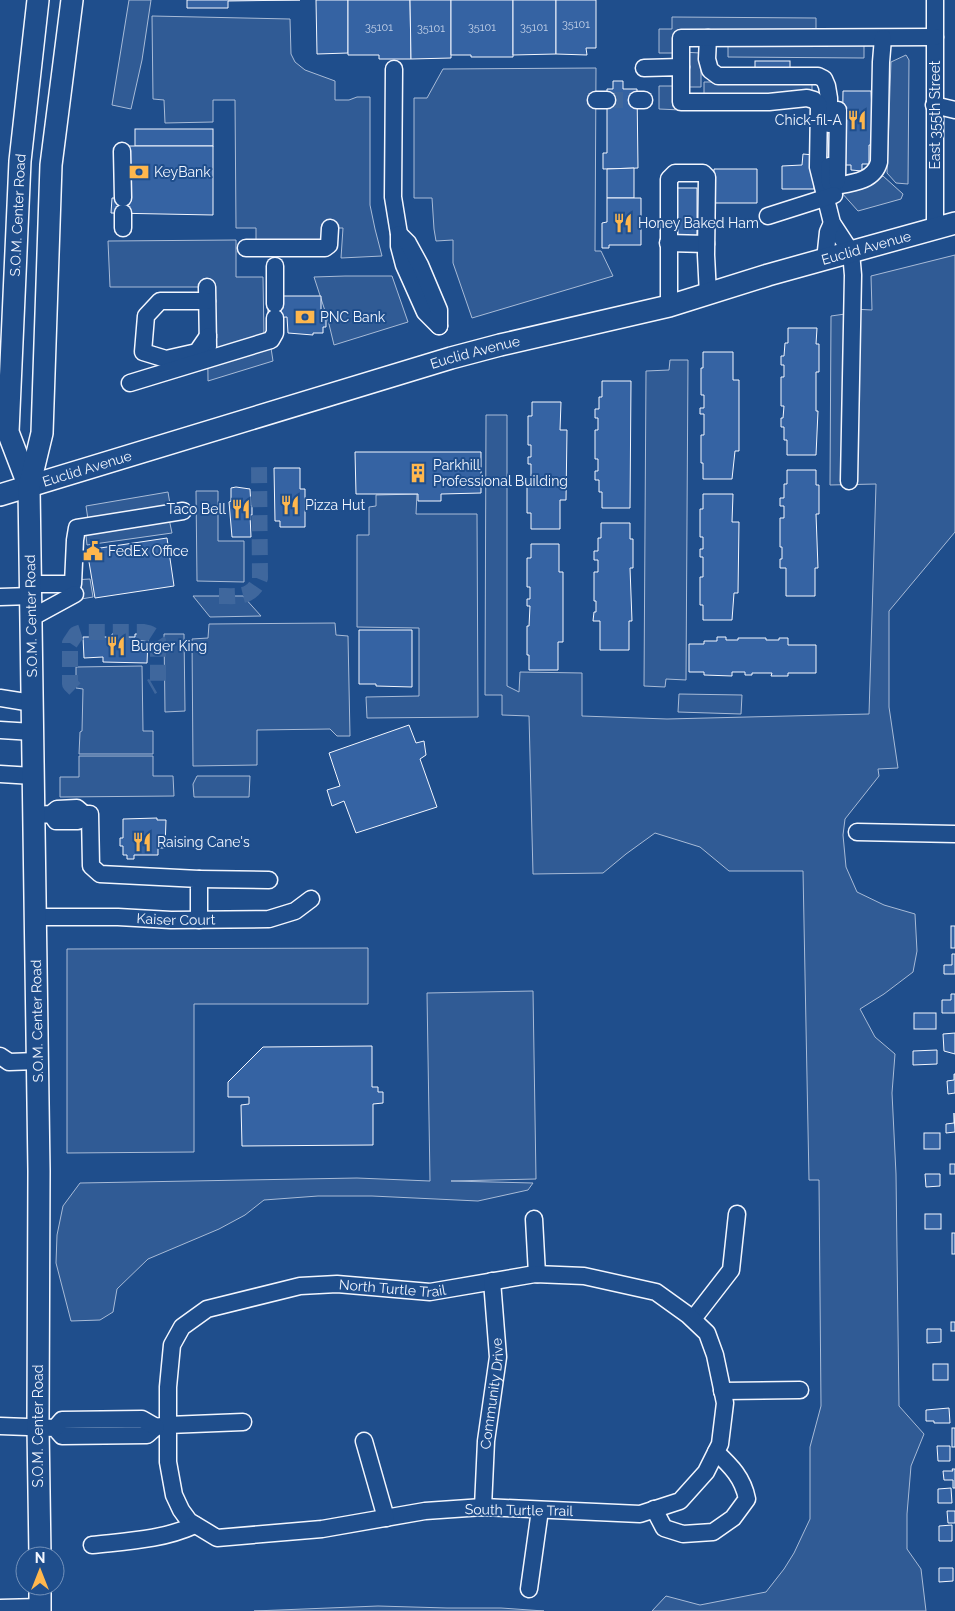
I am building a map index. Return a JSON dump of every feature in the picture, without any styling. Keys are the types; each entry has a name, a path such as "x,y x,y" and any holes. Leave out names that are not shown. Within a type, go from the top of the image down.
{"main road":[{"name":"S.O.M. Center Road","path":"29,487 8,432 20,161 38,0"},
{"name":"S.O.M. Center Road","path":"40,1546 46,1427 39,1172 36,917 42,815 33,776 29,487 42,433 50,165 72,0"},
{"name":"Euclid Avenue","path":"0,495 183,438 500,344 669,306 955,223"},
{"path":"40,1596 40,1609"}],"street":[{"name":"East 355th Street","path":"935,0 935,229"},
{"path":"849,481 853,275 851,252 832,223 818,166 819,105 814,100 807,98 769,102 681,102 681,38 935,37"},
{"path":"712,38 718,62 724,66 736,68 824,69 831,71 837,85 838,157 836,177 837,181 846,187"},
{"path":"768,216 825,198 846,187 870,184 887,173 888,38"},
{"path":"644,68 681,67"},
{"path":"394,69 393,197 399,246 404,265 425,312 439,326 439,310 420,265 408,243 399,234"},
{"path":"934,100 955,98"},
{"path":"934,100 955,110"},
{"path":"122,152 123,213"},
{"path":"669,306 669,179 674,173 703,173 706,177 708,294"},
{"path":"825,260 828,232 832,223"},
{"path":"246,248 325,248 329,245 330,228"},
{"path":"668,243 706,244"},
{"path":"130,383 271,340 274,333 275,266"},
{"path":"208,336 197,352 166,359 143,352 146,316 160,301 207,294 208,336 208,359"},
{"path":"74,589 77,528 183,511"},
{"path":"0,597 31,590 74,589"},
{"path":"31,618 74,589"},
{"path":"0,698 32,703"},
{"path":"0,730 33,732"},
{"path":"0,774 33,776"},
{"path":"42,815 57,809 77,808 84,814 90,814 91,866 100,874 269,880"},
{"path":"857,832 955,834"},
{"path":"199,878 199,920"},
{"name":"Kaiser Court","path":"36,917 199,920 269,919 295,911 311,899"},
{"path":"3,1062 37,1061"},
{"path":"693,1319 731,1270 737,1214"},
{"path":"534,1219 537,1274"},
{"name":"North Turtle Trail","path":"162,1426 172,1345 182,1327 207,1310 300,1286 337,1284 430,1292 537,1274 584,1276 656,1292 693,1319 707,1333"},
{"name":"Community Drive","path":"482,1507 486,1441 498,1358 492,1281"},
{"name":"South Turtle Trail","path":"162,1426 174,1495 181,1510 189,1521 216,1538 322,1529 425,1512 482,1507 640,1514 680,1501 706,1472 720,1444 724,1403 715,1354 707,1333"},
{"path":"722,1391 800,1390"},
{"path":"0,1426 46,1427 62,1420 122,1419 142,1419 162,1426 243,1422"},
{"path":"364,1441 386,1518"},
{"path":"654,1509 664,1528 683,1534 713,1532 734,1518 747,1499 744,1486 734,1469 716,1452"},
{"path":"529,1589 540,1510"},
{"path":"92,1545 168,1536 195,1524"},
{"path":"0,1608 40,1609"}],"shaded area":[{"path":"129,0 151,0 142,60 131,109 112,105"},
{"path":"152,16 290,19 291,54 295,62 305,70 335,81 335,100 370,97 370,205 382,256 341,258 343,228 322,228 322,243 256,244 256,228 236,228 235,100 213,100 213,122 165,123 164,100 153,99"},
{"path":"672,17 816,18 816,37 864,38 864,58 728,57 728,38 681,38 681,52 701,53 701,87 681,87 681,110 659,109 659,86 681,86 681,53 659,53 659,29 672,29"},
{"path":"906,55 909,60 908,184 896,183 887,173 891,62"},
{"path":"596,68 595,251 601,251 613,276 472,318 453,263 453,240 436,241 432,198 414,198 414,98 427,98 443,69"},
{"path":"704,82 812,82 812,94 704,102"},
{"path":"883,176 903,194 901,199 858,211 841,192 870,183"},
{"path":"236,240 236,277 263,277 264,337 271,348 273,361 208,381 207,287 110,287 108,241"},
{"path":"955,255 955,532 889,611 889,707 898,768 878,769 879,776 845,819 843,835 846,867 857,892 884,905 915,914 917,951 913,972 860,1009 875,1037 895,1054 892,1093 896,1174 899,1406 924,1434 911,1466 907,1514 907,1549 921,1569 926,1611 652,1611 666,1596 700,1605 766,1592 794,1553 810,1519 810,1447 821,1406 819,1180 809,1180 803,871 729,871 700,847 655,833 603,873 533,874 529,716 502,715 502,695 485,695 486,415 507,415 507,686 519,692 520,672 582,673 582,716 667,719 869,714 876,484 830,485 831,316 852,313 852,309 872,310 871,276"},
{"path":"392,276 408,322 334,345 314,277"},
{"path":"670,360 688,360 686,680 666,679 665,687 644,686 646,371 669,370"},
{"path":"196,491 218,491 218,541 244,541 244,582 197,581"},
{"path":"168,492 170,504 168,514 172,533 87,545 85,526 89,526 86,506"},
{"path":"417,494 416,514 477,514 478,717 367,718 366,697 419,696 419,628 357,627 357,535 369,535 369,507 376,506 376,495"},
{"path":"90,579 93,597 75,600 73,580"},
{"path":"193,596 243,596 261,616 210,617"},
{"path":"335,623 336,635 348,636 350,736 337,736 330,729 257,730 257,765 193,766 192,639 208,638 209,624"},
{"path":"164,634 184,634 185,711 165,712"},
{"path":"142,666 143,731 153,731 153,754 79,754 80,732 82,731 83,689 76,688 76,667"},
{"path":"679,694 742,695 741,714 678,712"},
{"path":"79,756 153,756 153,776 173,776 174,796 60,797 60,777 79,777"},
{"path":"197,776 250,776 249,797 194,797 193,784"},
{"path":"368,948 368,1004 194,1004 194,1152 67,1153 67,949"},
{"path":"533,991 536,1179 451,1181 533,1183 528,1190 478,1201 372,1196 318,1196 264,1200 245,1215 219,1229 148,1259 117,1289 113,1312 100,1320 71,1321 56,1263 57,1235 63,1206 80,1183 357,1178 430,1181 427,993"},
{"path":"378,1606 501,1608 544,1611 254,1611"}],"building":[{"path":"187,0 300,0 228,1 228,8 187,8"},
{"path":"316,0 348,0 348,53 317,54"},
{"path":"348,0 410,0 411,59 379,59 379,55 348,55"},
{"path":"410,0 451,0 451,58 411,59"},
{"path":"451,0 513,0 513,57 451,55"},
{"path":"513,0 556,0 556,54 513,55"},
{"path":"556,0 596,0 596,48 586,48 587,55 556,54"},
{"path":"755,61 790,61 790,77 755,77"},
{"path":"613,81 623,81 623,89 637,89 638,168 603,169 603,153 607,153 607,89 613,89"},
{"name":"Chick-fil-A","path":"843,91 871,91 874,145 869,145 869,164 862,164 862,171 851,170 851,165 842,165"},
{"path":"135,129 213,129 213,146 135,146"},
{"path":"126,146 213,146 213,215 111,213 112,198 126,198"},
{"path":"803,154 814,155 814,189 782,189 782,166 802,165"},
{"path":"634,168 634,198 607,198 607,169"},
{"path":"714,169 757,169 757,203 713,203"},
{"path":"676,188 697,188 697,238 676,238"},
{"path":"607,198 641,198 641,245 609,245 609,248 602,248 602,223 607,222"},
{"path":"281,296 321,296 321,314 326,313 326,327 323,327 323,333 313,333 313,335 288,333 287,317 268,318 268,304"},
{"path":"788,328 817,328 816,344 819,344 819,372 816,372 816,411 818,411 816,455 787,455 787,440 784,440 784,427 781,427 784,406 781,406 781,377 784,377 784,365 781,365 781,356 784,356 785,343 788,343"},
{"path":"703,352 733,352 733,380 739,380 739,451 735,451 732,479 703,479 701,435 704,435 704,414 700,414 700,408 704,408 704,395 701,395"},
{"path":"602,381 631,381 630,508 602,508 602,492 599,492 599,480 595,480 595,471 598,471 598,459 595,459 595,430 598,430 598,418 595,418 595,409 599,409 599,397 602,397"},
{"path":"532,402 561,402 560,430 567,430 566,500 560,500 560,529 531,529 531,513 527,513 527,484 531,484 531,464 528,464 528,457 531,457 531,445 528,445 528,416 532,416"},
{"name":"Parkhill Professional Building","path":"355,452 481,452 481,493 441,494 441,501 418,501 418,494 356,494"},
{"name":"Pizza Hut","path":"274,468 300,468 300,489 305,489 305,527 280,527 280,521 275,521"},
{"path":"787,470 816,470 816,485 819,485 819,514 816,514 818,568 815,568 815,596 786,596 786,568 780,568 782,547 780,547 780,518 784,518 784,506 780,506 780,498 784,498"},
{"name":"Taco Bell","path":"231,488 250,489 252,506 252,515 250,515 251,537 232,537 229,502 231,501"},
{"path":"703,494 733,494 732,522 739,522 738,593 734,593 732,620 703,620 703,605 700,605 700,577 703,577 703,557 700,557 700,549 703,549 703,537 700,537 700,509 703,509"},
{"path":"601,523 630,523 630,539 633,539 633,568 630,568 632,621 629,621 629,650 600,650 600,621 593,621 594,612 596,612 594,572 598,572 598,560 594,560 594,551 598,551 598,538 601,538"},
{"path":"167,538 174,586 95,598 87,550"},
{"path":"531,544 559,544 559,572 563,572 563,642 558,642 558,670 529,670 527,626 529,626 530,606 527,606 527,599 530,599 530,587 527,587 527,558 531,558"},
{"path":"359,630 412,630 412,687 359,684"},
{"name":"Burger King","path":"112,634 121,634 122,637 135,637 135,634 140,634 140,640 148,640 147,663 103,662 103,657 84,658 83,637 112,637"},
{"path":"717,637 726,637 726,640 766,638 766,640 779,640 779,638 788,638 788,645 816,645 816,673 788,673 788,676 771,676 772,673 745,675 745,672 732,672 732,676 704,675 704,672 689,672 689,644 704,644 704,641 717,641"},
{"path":"409,725 416,743 424,741 426,755 420,759 437,807 356,833 344,801 332,806 327,790 340,786 329,753"},
{"name":"Raising Cane's","path":"157,818 157,820 166,820 165,848 158,848 158,855 134,855 134,859 127,859 127,855 123,855 123,846 120,846 120,838 123,838 123,819"},
{"path":"951,926 955,926 955,948 951,948"},
{"path":"952,954 955,954 955,974 944,974 944,965 952,965"},
{"path":"951,994 955,994 955,1013 942,1013 942,1000 951,1000"},
{"path":"914,1013 936,1013 936,1029 914,1029"},
{"path":"955,1033 955,1054 944,1051 943,1034"},
{"path":"372,1046 372,1087 378,1087 378,1092 383,1092 383,1103 373,1104 373,1145 242,1146 241,1105 249,1104 249,1097 228,1097 228,1082 263,1047"},
{"path":"937,1050 937,1064 913,1065 913,1051"},
{"path":"954,1074 955,1093 948,1094 947,1081 954,1080"},
{"path":"954,1113 955,1132 946,1133 946,1124 954,1123"},
{"path":"924,1133 940,1133 940,1149 924,1149"},
{"path":"950,1164 955,1164 955,1174 950,1174"},
{"path":"925,1174 940,1174 940,1186 926,1187"},
{"path":"925,1214 941,1214 941,1229 925,1229"},
{"path":"952,1233 955,1233 955,1254 952,1254"},
{"path":"951,1322 955,1322 955,1331 951,1331"},
{"path":"927,1329 941,1329 941,1342 927,1343"},
{"path":"933,1364 948,1364 948,1380 933,1380"},
{"path":"949,1408 950,1423 926,1421 926,1410"},
{"path":"952,1428 955,1428 955,1447 952,1447"},
{"path":"937,1446 950,1446 950,1461 938,1461"},
{"path":"952,1469 955,1469 955,1488 953,1488 953,1480 944,1480 943,1471 953,1471"},
{"path":"951,1488 952,1503 938,1503 938,1489"},
{"path":"947,1511 955,1511 955,1523 948,1523"},
{"path":"952,1525 952,1541 939,1541 939,1526"},
{"path":"939,1568 953,1568 953,1581 939,1582"}],"tunnel":[{"path":"607,100 637,100"},
{"path":"219,596 238,596 249,593 257,585 260,578 259,463"},
{"path":"75,689 70,684 70,643 76,634 82,632 143,632 153,636 158,641 158,683 151,687"}],"place":[{"name":"Chick-fil-A","path":"857,120"},
{"name":"KeyBank","path":"139,172"},
{"name":"Honey Baked Ham","path":"623,223"},
{"name":"PNC Bank","path":"305,317"},
{"name":"Parkhill Professional Building","path":"418,473"},
{"name":"Pizza Hut","path":"290,505"},
{"name":"Taco Bell","path":"241,509"},
{"name":"FedEx Office","path":"93,551"},
{"name":"Burger King","path":"116,646"},
{"name":"Raising Cane's","path":"142,842"}]}
